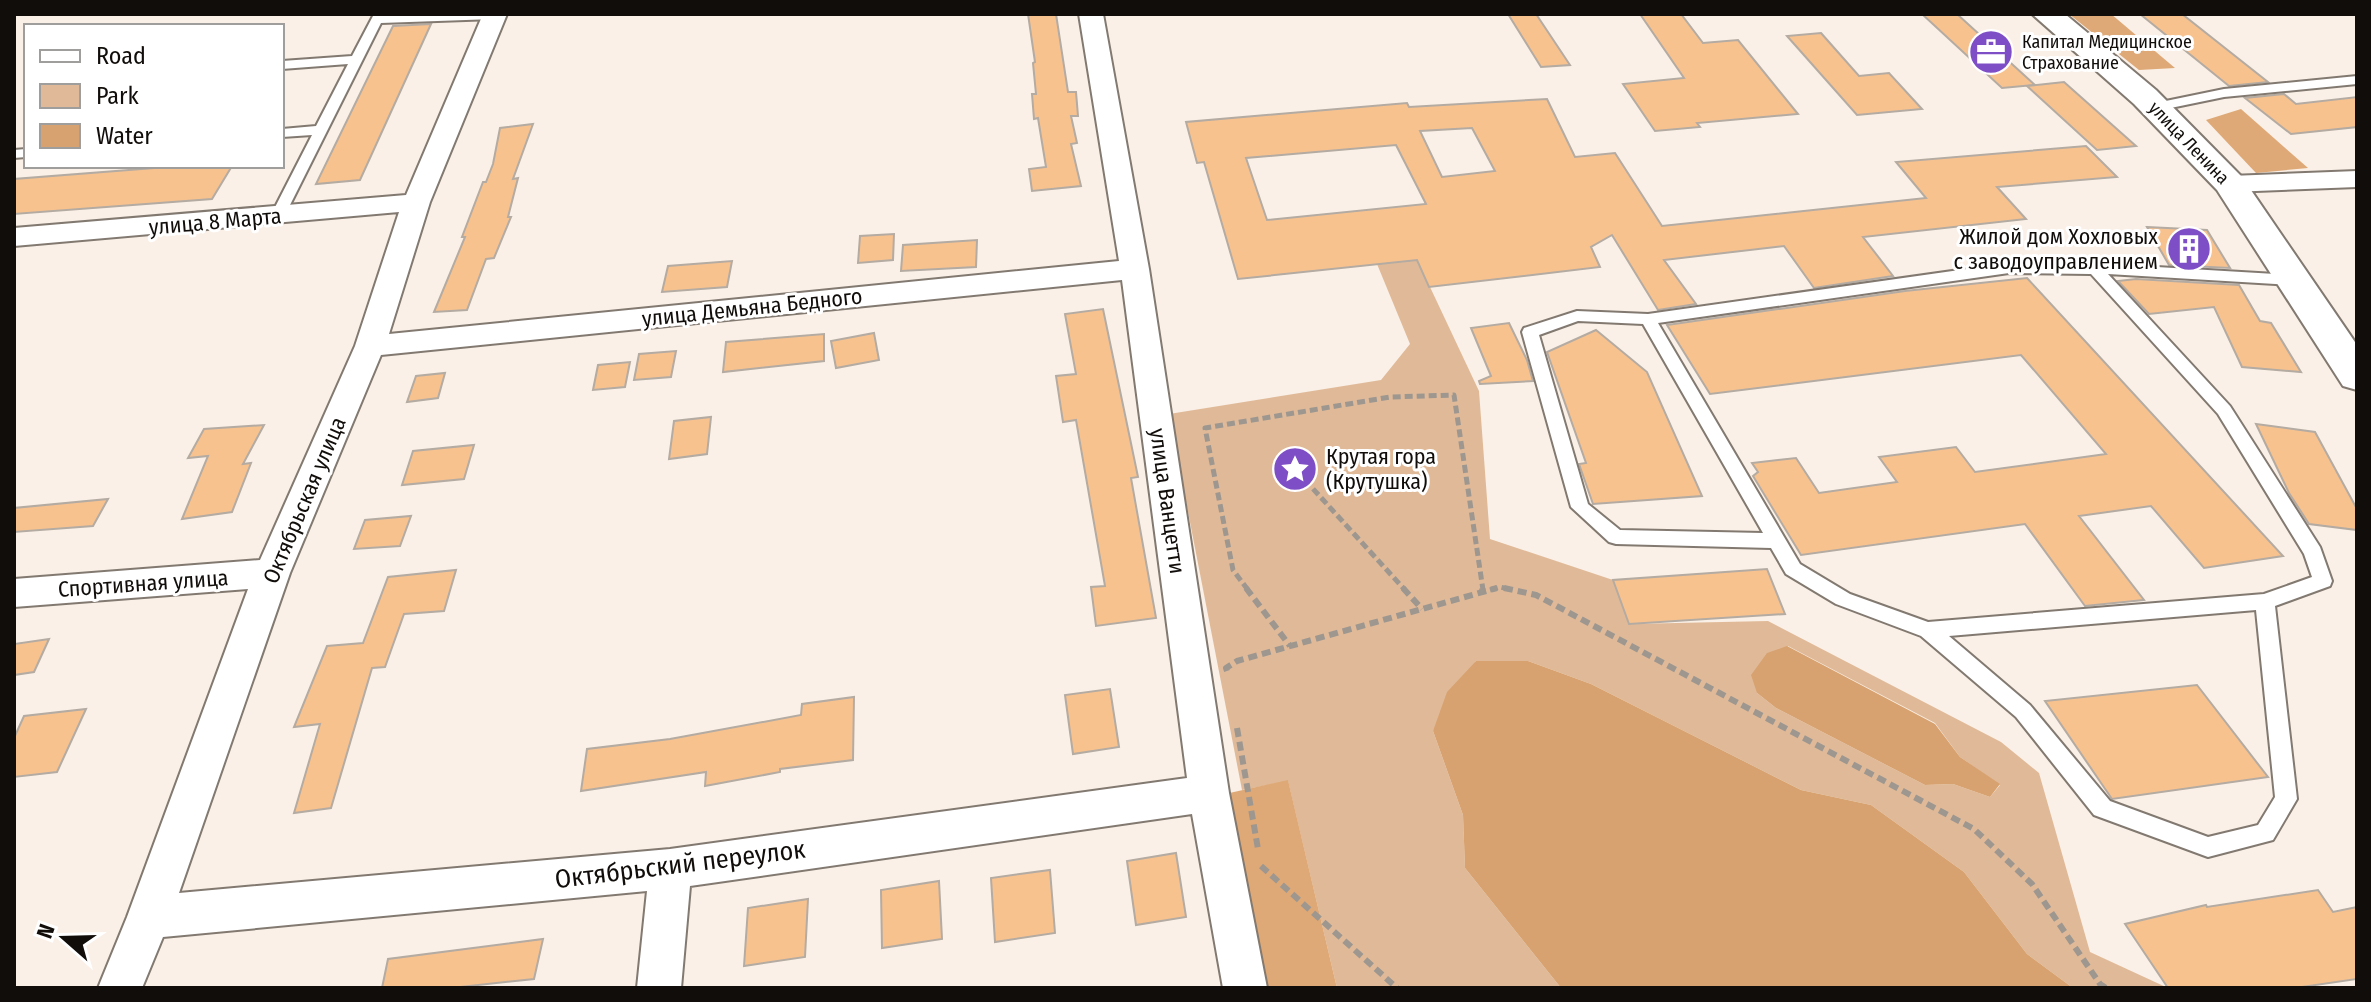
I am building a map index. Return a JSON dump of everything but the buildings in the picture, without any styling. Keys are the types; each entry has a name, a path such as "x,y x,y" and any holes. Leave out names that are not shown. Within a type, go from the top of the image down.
{"street":[{"name":"Октябрьская улица","path":"120,988 149,917 272,573 370,346 416,202 495,14"},
{"name":"улица Ванцетти","path":"1091,14 1135,269 1209,793 1245,988"},
{"name":"улица Ленина","path":"2047,14 2156,107 2230,184 2357,376"},
{"path":"2230,184 2357,179"},
{"name":"улица 8 Марта","path":"14,237 277,217 416,202"},
{"name":"улица Демьяна Бедного","path":"370,346 1135,269"},
{"name":"Спортивная улица","path":"14,593 272,573"},
{"name":"Октябрьский переулок","path":"149,917 670,869 1209,793"},
{"path":"659,988 670,869"}],"lane":[{"path":"277,217 377,19 495,14"},
{"path":"284,65 356,60"},
{"path":"2156,107 2224,93 2357,80"},
{"path":"284,133 321,130"},
{"path":"1777,541 1616,537 1580,507 1530,332 1577,316 1648,319 2009,268 2095,269 2293,280"},
{"path":"1928,630 2265,602 2323,581 2313,552 2224,410 2095,269"},
{"path":"1648,319 1793,569 1843,599 1928,630 2023,711 2102,808 2208,847 2265,833 2286,799 2265,602"}],"path":[{"path":"1290,646 1233,570 1205,428 1390,397 1454,395 1483,592"},
{"path":"1305,480 1422,609"},
{"path":"1229,684 1226,668 1237,661 1500,587 1536,595 1974,829 2032,884 2100,984 2106,988"},
{"path":"1234,715 1261,870 1397,988"}],"green space":[{"path":"1414,253 1479,391 1490,539 1613,580 1630,624 1768,621 2001,742 2039,773 2090,952 2168,988 2073,988 2027,954 1964,872 1871,805 1801,790 1591,684 1528,661 1476,661 1433,731 1463,815 1465,868 1561,988 1337,988 1288,781 1242,790 1169,414 1381,380 1410,344 1377,264","holes":["1788,646 1935,723 1960,757 2000,785 1990,797 1953,784 1925,785 1776,708 1757,693"]}],"shaded area":[{"path":"2069,14 2111,14 2175,68 2139,70"},
{"path":"2241,109 2308,168 2256,173 2206,120"},
{"path":"1288,780 1337,988 1262,988 1225,794"}],"water":[{"path":"1787,646 1935,724 1960,757 2000,784 1990,797 1953,784 1925,785 1776,708 1757,693 1751,675 1767,653"},
{"path":"1476,661 1528,661 1591,684 1801,790 1871,805 1964,872 2027,954 2073,988 1561,988 1465,868 1463,815 1433,731 1447,692"}],"place":[{"name":"Капитал Медицинское Страхование","path":"1991,52"},
{"name":"Жилой дом Хохловых с заводоуправлением","path":"2189,249"},
{"name":"Крутая гора (Крутушка)","path":"1295,469"}]}
